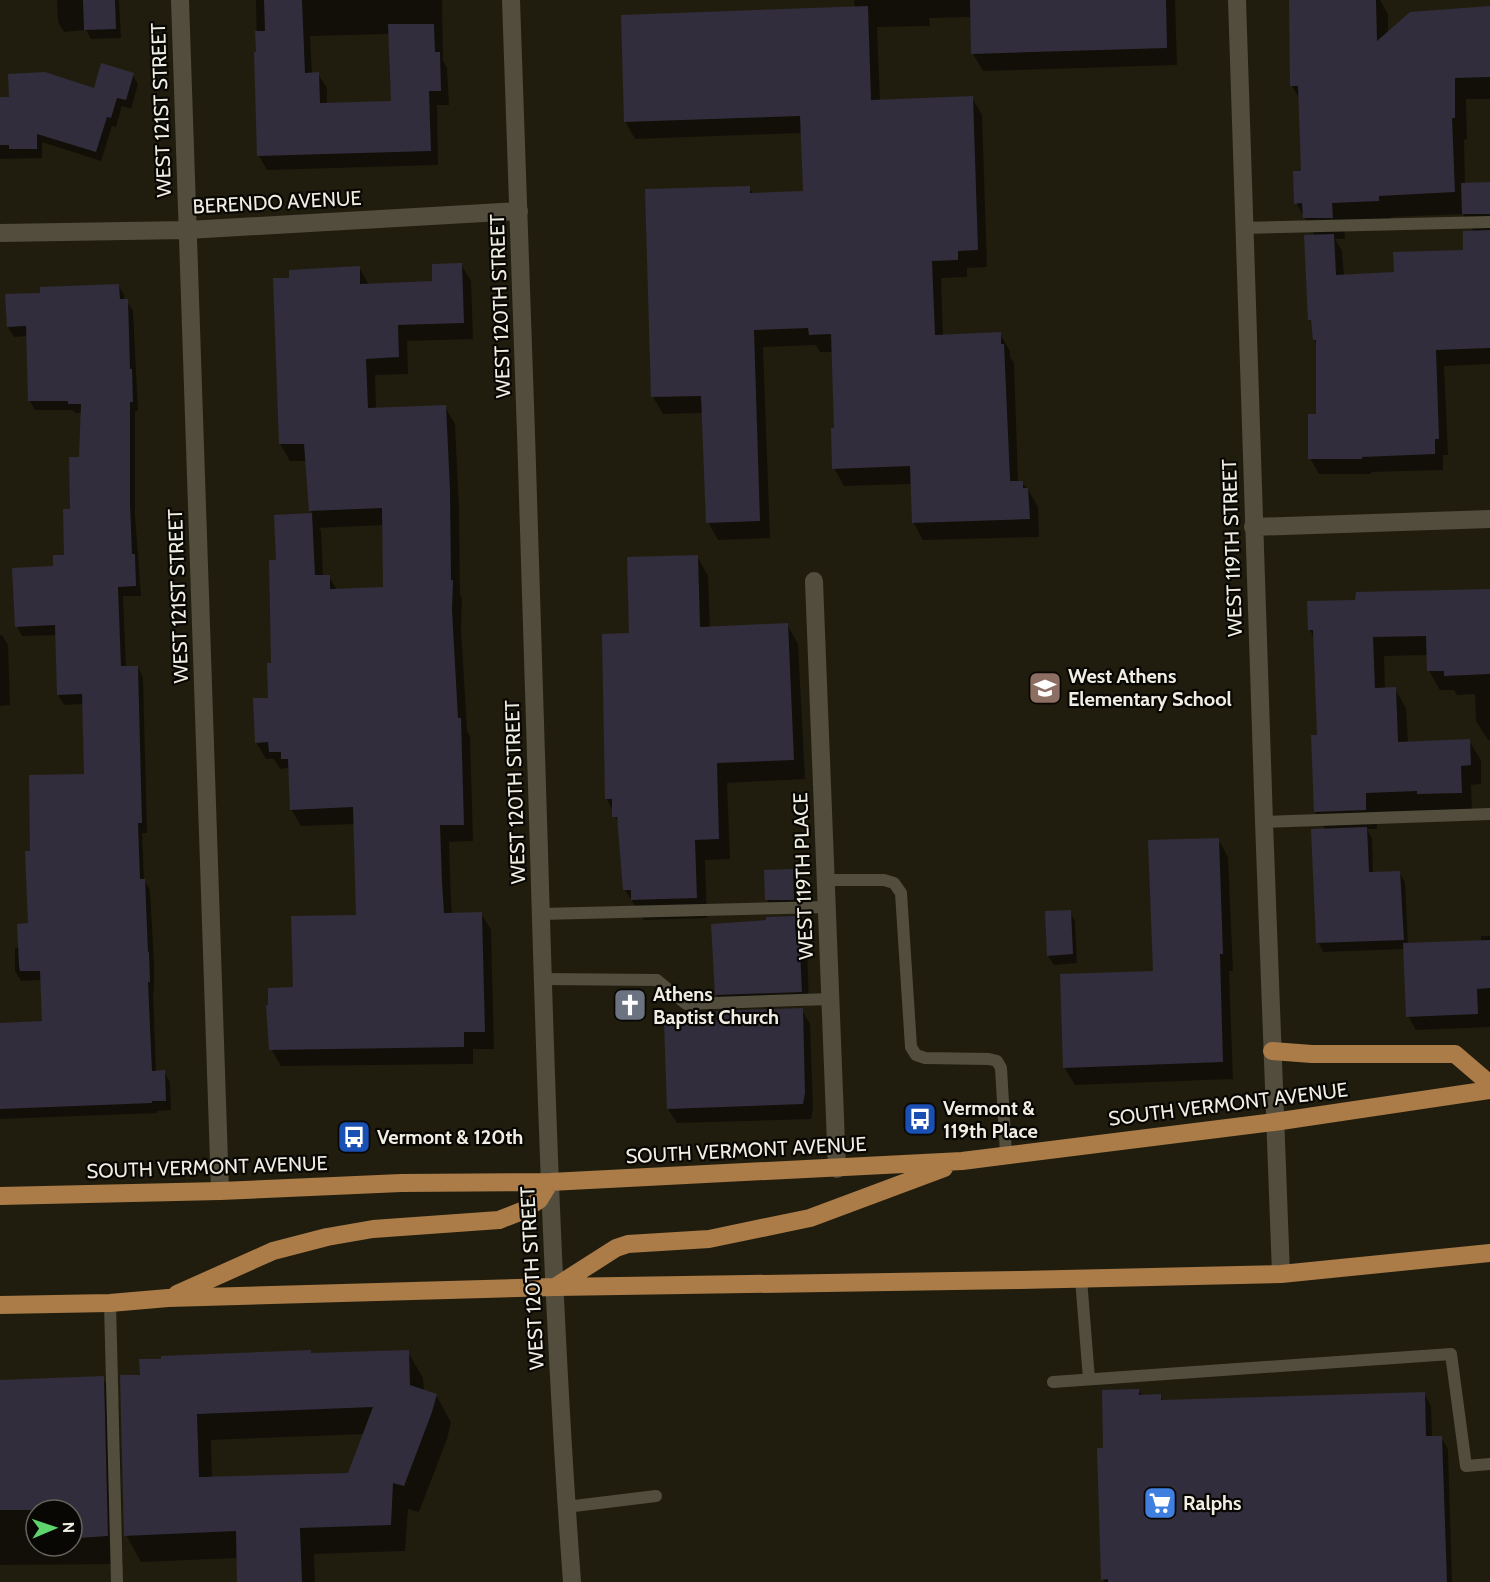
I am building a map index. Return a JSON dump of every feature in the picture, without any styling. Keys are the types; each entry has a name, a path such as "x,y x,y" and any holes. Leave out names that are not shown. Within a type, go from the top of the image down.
{"main road":[{"path":"1272,1051 1312,1054 1455,1054 1490,1084"},
{"name":"SOUTH VERMONT AVENUE","path":"0,1196 220,1191 400,1183 550,1182 962,1161 1275,1122 1490,1090"},
{"path":"555,1287 616,1248 628,1244 709,1239 810,1218 962,1161"},
{"path":"168,1298 273,1251 327,1237 373,1229 499,1220 522,1211 539,1200 550,1182"},
{"path":"0,1305 555,1287 1281,1274 1490,1253"}],"street":[{"name":"WEST 121ST STREET","path":"180,0 220,1191"},
{"name":"WEST 120TH STREET","path":"511,0 550,1182 566,1507 572,1582"},
{"name":"WEST 119TH STREET","path":"1237,0 1263,822 1281,1274"},
{"name":"BERENDO AVENUE","path":"0,233 188,230 519,210"},
{"path":"1253,526 1490,519"},
{"name":"WEST 119TH PLACE","path":"814,581 837,1169"}],"lane":[{"path":"1244,228 1490,222"},
{"path":"1263,822 1490,814"},
{"path":"826,880 884,880 894,883 901,893 911,1047 916,1055 925,1058 997,1061 1001,1068 1006,1154"},
{"path":"541,914 827,907"},
{"path":"543,979 657,980 686,1004 830,999"},
{"path":"1081,1279 1089,1379"},
{"path":"110,1303 117,1582"},
{"path":"1053,1382 1451,1354 1466,1466 1490,1464"},
{"path":"566,1507 656,1496"}],"building":[{"path":"83,0 115,0 116,29 84,30"},
{"path":"264,0 302,0 305,73 319,72 320,103 391,101 388,24 434,24 435,52 440,52 441,91 429,91 431,151 257,156 254,52 256,52 255,31 265,31"},
{"path":"970,0 1166,0 1167,48 971,54"},
{"path":"1289,0 1376,0 1377,41 1410,12 1490,6 1490,77 1455,78 1455,118 1452,118 1455,192 1379,196 1379,201 1332,203 1333,218 1303,218 1302,203 1294,204 1293,171 1301,171 1298,86 1290,86"},
{"path":"868,6 871,100 973,96 978,250 958,251 958,260 932,261 935,335 1001,332 1001,344 1004,344 1010,481 1023,481 1023,488 1028,488 1030,519 912,523 910,466 832,469 831,428 834,428 831,334 809,335 808,328 754,330 760,521 706,523 701,396 651,397 645,189 750,186 750,193 803,191 800,116 624,122 621,15"},
{"path":"101,63 134,73 126,100 117,98 111,118 107,117 96,152 37,134 37,149 9,149 9,145 0,145 0,97 9,97 8,74 45,72 94,88"},
{"path":"1490,182 1490,214 1462,214 1461,183"},
{"path":"1490,230 1490,348 1436,350 1439,439 1435,439 1435,454 1362,457 1362,459 1308,459 1308,414 1316,414 1316,340 1313,340 1311,320 1308,320 1304,235 1334,234 1336,275 1394,272 1393,252 1463,250 1463,231"},
{"path":"462,263 464,323 398,325 399,357 366,359 368,408 446,405 451,580 453,580 452,610 458,718 461,718 464,825 440,825 442,882 444,913 482,912 485,1032 464,1032 464,1047 269,1050 266,1005 268,1005 268,988 293,987 291,916 356,915 353,807 290,810 288,759 281,759 281,752 269,752 268,742 255,743 253,698 268,698 267,663 271,663 269,560 276,560 274,515 312,513 315,575 330,575 330,589 383,587 382,508 309,511 304,444 279,444 273,278 289,278 289,270 360,266 360,284 432,281 432,264"},
{"path":"119,284 120,299 128,299 130,369 132,369 130,503 136,586 118,587 121,666 138,666 142,823 138,823 140,879 145,879 152,1071 165,1070 166,1101 0,1109 0,1023 42,1021 40,971 20,971 19,966 17,924 28,923 25,851 30,851 29,775 84,774 82,694 57,695 55,625 15,627 12,568 53,566 53,555 64,555 63,509 70,509 69,457 79,457 81,404 68,404 68,401 28,401 26,326 7,327 5,294 40,293 40,287"},
{"path":"698,555 700,627 788,623 794,760 717,763 719,839 695,840 697,898 631,900 631,890 623,890 617,817 612,817 612,799 605,799 602,634 629,633 627,557"},
{"path":"1490,589 1490,674 1444,676 1444,671 1427,671 1426,636 1373,637 1375,688 1396,687 1398,742 1470,739 1471,765 1461,766 1462,793 1417,794 1417,791 1366,793 1366,810 1314,812 1311,735 1317,735 1313,630 1308,630 1307,601 1355,600 1356,592"},
{"path":"1367,827 1369,872 1400,871 1404,940 1316,943 1311,829"},
{"path":"1219,838 1223,954 1220,954 1223,1062 1063,1068 1060,974 1153,971 1148,840"},
{"path":"793,869 794,900 765,900 764,870"},
{"path":"1071,910 1073,954 1047,956 1045,911"},
{"path":"795,916 795,930 799,929 802,992 715,995 711,924"},
{"path":"1490,940 1490,988 1477,989 1478,1014 1406,1017 1403,943"},
{"path":"803,1008 805,1093 803,1104 667,1109 664,1021 717,1020 716,1011"},
{"path":"311,1350 311,1353 409,1350 410,1385 437,1394 404,1486 393,1483 391,1525 300,1528 302,1582 237,1582 236,1531 124,1536 120,1375 140,1375 139,1359 161,1359 161,1356","holes":["373,1407 348,1473 199,1477 197,1414"]},
{"path":"104,1376 108,1536 84,1538 84,1498 24,1498 24,1510 0,1510 0,1380"},
{"path":"1139,1389 1139,1395 1161,1394 1161,1400 1425,1392 1426,1436 1442,1436 1447,1582 1108,1582 1108,1579 1101,1580 1097,1448 1103,1448 1102,1390"}],"place":[{"name":"West Athens Elementary School","path":"1045,688"},
{"name":"Athens Baptist Church","path":"630,1005"},
{"name":"Vermont & 119th Place","path":"920,1119"},
{"name":"Vermont & 120th","path":"354,1137"},
{"name":"Ralphs","path":"1160,1503"}]}
